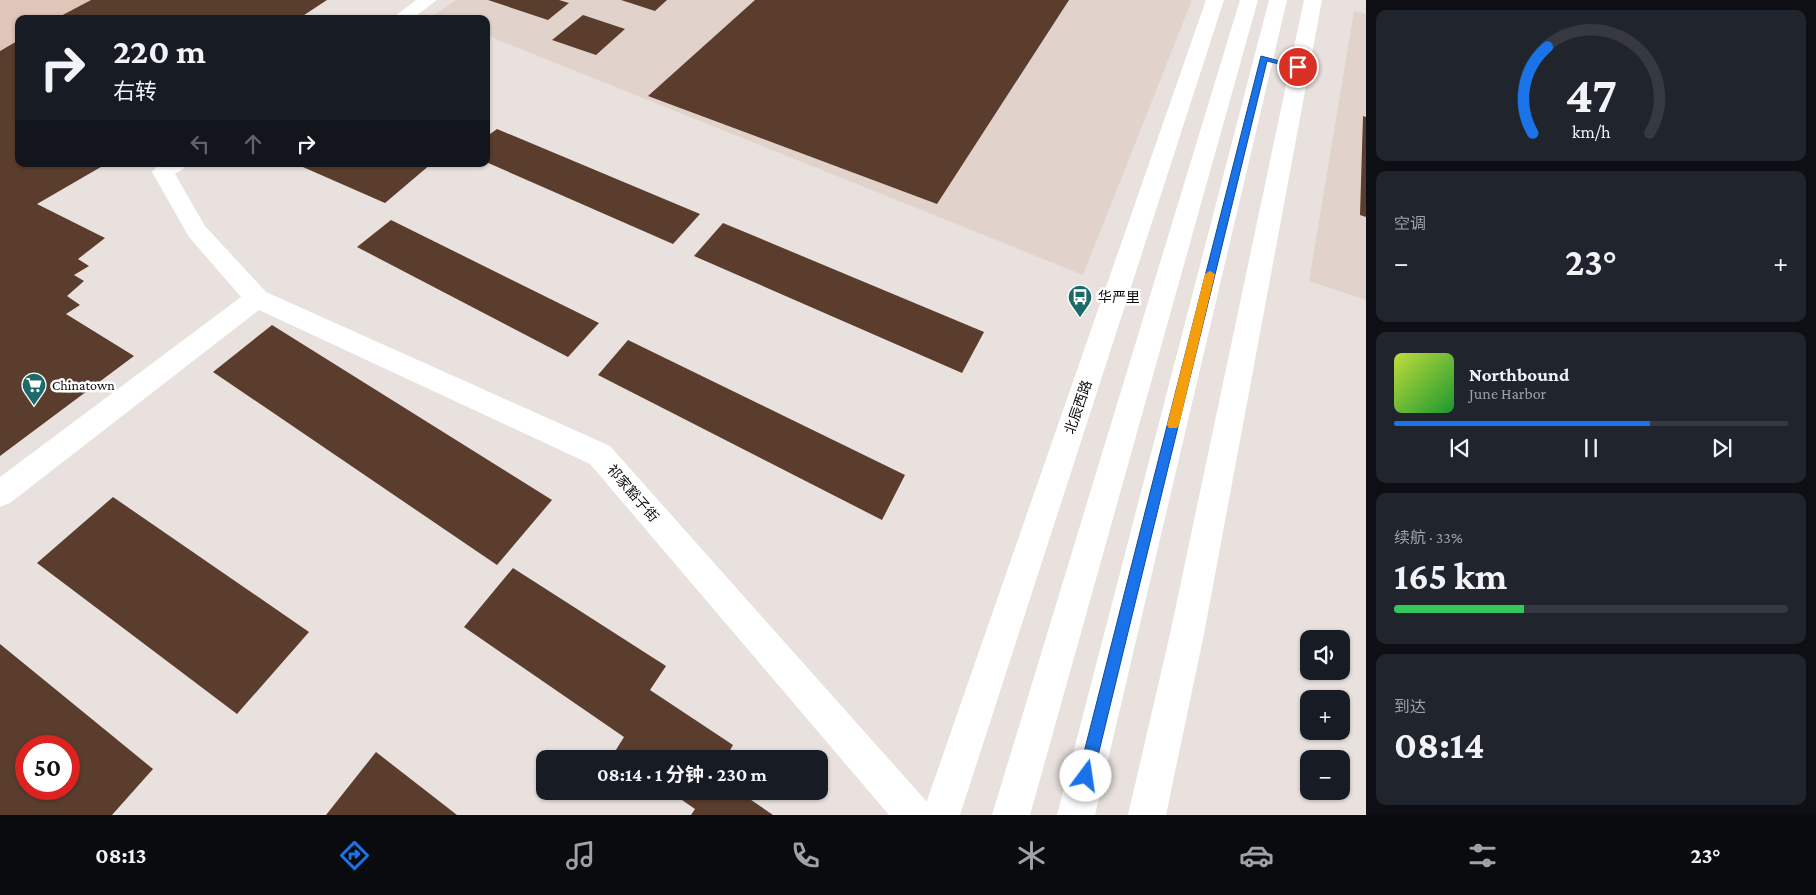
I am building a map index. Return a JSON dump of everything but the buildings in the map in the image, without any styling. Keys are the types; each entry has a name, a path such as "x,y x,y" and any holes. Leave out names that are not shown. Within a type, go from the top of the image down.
{"street":[{"path":"406,15 428,0"},
{"name":"北辰西路","path":"941,815 1215,0"},
{"path":"1011,815 1249,0"},
{"path":"1076,815 1278,0"},
{"path":"1146,815 1187,634 1298,67 1313,0"},
{"path":"1264,58 1298,67"},
{"path":"0,494 257,298 197,231 163,172 170,167"},
{"name":"祁家豁子街","path":"257,298 600,455 914,815"}],"shaded area":[{"path":"0,0 91,0 63,15 15,15 15,42 0,51"},
{"path":"456,0 1192,0 1083,275 490,37 490,15 434,15"},
{"path":"1354,11 1366,14 1366,300 1309,281"}],"slow traffic":[{"path":"1173,425 1210,274"}],"place":[{"name":"华严里","path":"1080,318"},
{"name":"Chinatown","path":"34,406"}],"route":[{"path":"1086,776 1264,58 1298,67"}]}
